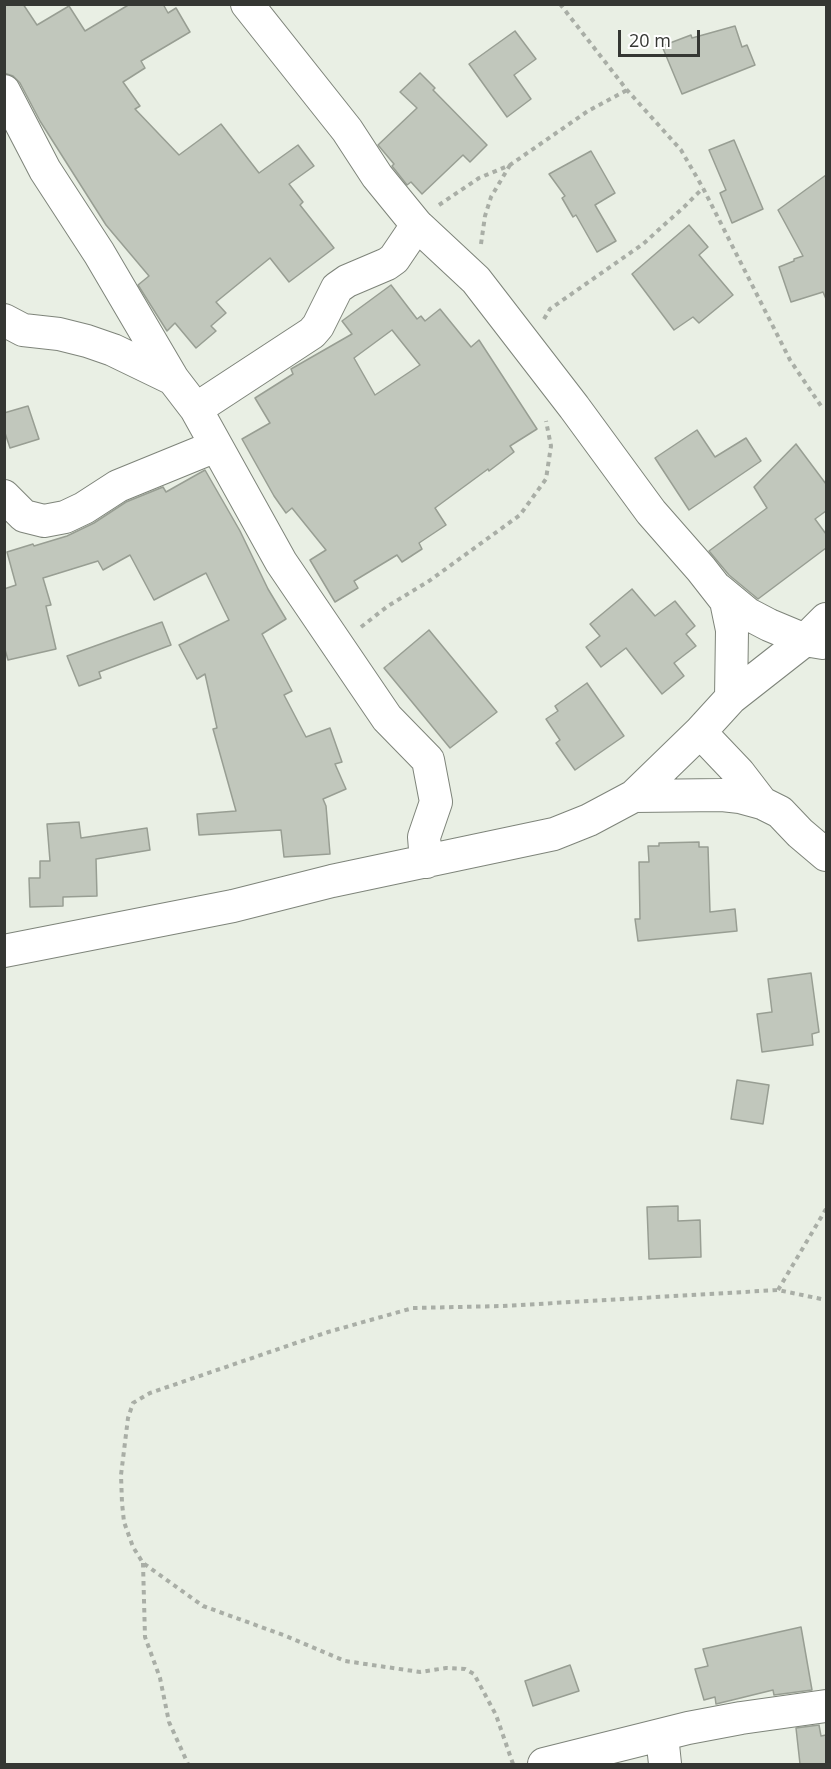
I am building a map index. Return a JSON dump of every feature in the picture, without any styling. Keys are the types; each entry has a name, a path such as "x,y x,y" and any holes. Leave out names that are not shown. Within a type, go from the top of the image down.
{"street":[{"path":"247,4 347,130 377,176 417,225 476,280 529,347 651,512 726,601 732,630 731,698"},
{"path":"4,91 45,170 99,253 174,379 196,409 281,562 387,718 428,760 436,802 424,837 426,862"},
{"path":"196,409 312,333 318,326 337,288 394,259 417,225"},
{"path":"4,320 23,330 59,334 87,341 174,379"},
{"path":"4,496 24,516 44,521 65,517 84,508 118,486 216,446"},
{"path":"714,584 748,614 769,626 819,634"},
{"path":"4,951 232,906 332,881 554,834 589,820 634,796 700,732 731,698 819,634"},
{"path":"700,732 739,772 762,803"},
{"path":"634,796 722,795 762,803 780,812 826,855"},
{"path":"544,1764 663,1750 741,1718 826,1706"}],"path":[{"path":"560,4 627,90 681,150 703,188 790,360 821,406"},
{"path":"417,225 459,190 479,178 510,165 588,111 627,90"},
{"path":"476,280 485,216 491,197 510,165"},
{"path":"529,347 550,309 644,244 703,188"},
{"path":"336,646 388,606 429,581 520,515 546,479 551,446 545,416"},
{"path":"778,1290 822,1220 826,1209"},
{"path":"822,1220 826,1224"},
{"path":"513,1764 496,1715 474,1674 465,1669 446,1668 420,1672 345,1661 286,1636 203,1606 143,1563 133,1547 124,1522 121,1475 128,1418 133,1403 150,1393 328,1332 413,1308 503,1306 778,1290 826,1300"},
{"path":"143,1563 145,1637 160,1678 169,1722 188,1764"}],"building":[{"path":"4,4 23,4 37,25 69,6 85,31 130,4 163,4 168,13 176,8 190,32 141,61 145,68 123,82 140,106 135,109 179,155 221,124 259,173 298,145 314,166 289,184 303,202 300,205 334,248 289,282 270,258 216,302 226,313 211,326 216,331 196,348 175,323 167,331 138,285 149,276 106,225 40,121 20,83 13,76 4,73"},
{"path":"735,26 742,47 747,45 755,65 682,94 662,46 691,35 692,38"},
{"path":"515,31 536,59 514,75 531,99 507,117 469,64"},
{"path":"420,73 435,88 433,90 487,145 470,162 463,155 422,194 411,182 407,185 392,166 394,164 378,145 417,108 400,92"},
{"path":"734,140 763,209 732,223 720,193 726,190 709,150"},
{"path":"591,151 615,193 595,205 616,241 597,252 576,215 573,217 562,198 565,196 549,174"},
{"path":"826,175 826,299 823,292 791,302 779,267 803,256 778,210"},
{"path":"689,225 708,247 699,255 733,295 699,323 693,317 674,330 632,274"},
{"path":"391,285 417,319 421,316 425,321 440,309 471,347 479,340 537,429 510,446 514,452 435,508 446,525 419,543 422,549 402,562 397,555 354,581 358,588 335,602 310,560 326,550 292,508 286,513 242,439 270,423 255,398 293,374 291,369 352,334 342,321","holes":["392,330 420,365 375,395 354,358"]},
{"path":"28,406 39,439 10,448 4,430 4,413"},
{"path":"697,430 715,457 746,438 761,461 689,510 655,458"},
{"path":"796,444 826,484 826,511 815,519 826,534 826,548 758,599 729,575 709,551 767,508 754,487"},
{"path":"205,470 286,619 262,634 292,691 284,695 306,737 330,728 342,762 335,764 346,789 323,799 326,806 330,854 284,857 281,830 199,835 197,814 236,811 213,729 217,728 205,674 197,679 179,645 229,620 206,573 154,600 130,555 103,570 98,561 43,578 51,605 46,606 56,649 8,660 4,646 4,589 16,585 7,552 67,536 94,523 126,502 163,487 166,492"},
{"path":"632,589 655,616 675,601 695,626 686,634 696,646 674,663 684,676 662,694 626,648 601,667 586,647 600,636 590,624"},
{"path":"162,622 171,645 99,672 101,678 79,686 67,656"},
{"path":"429,630 497,712 450,748 384,668"},
{"path":"587,683 624,736 575,770 556,743 560,740 546,719 558,711 555,706"},
{"path":"79,822 81,838 147,828 150,850 96,859 97,896 63,897 63,906 30,907 29,878 40,878 40,861 50,861 47,824"},
{"path":"699,842 699,847 708,847 710,912 735,909 737,931 638,941 635,919 640,919 639,862 649,862 648,846 659,846 659,843"},
{"path":"811,973 819,1032 812,1034 813,1045 762,1052 757,1014 772,1012 768,979"},
{"path":"737,1080 769,1085 763,1124 731,1119"},
{"path":"678,1206 678,1221 700,1220 701,1257 649,1259 647,1207"},
{"path":"801,1627 812,1690 774,1695 773,1690 716,1704 715,1697 704,1700 695,1669 708,1666 703,1649"},
{"path":"570,1665 579,1691 533,1706 525,1681"},
{"path":"819,1725 821,1736 826,1735 826,1764 800,1764 796,1728"}]}
